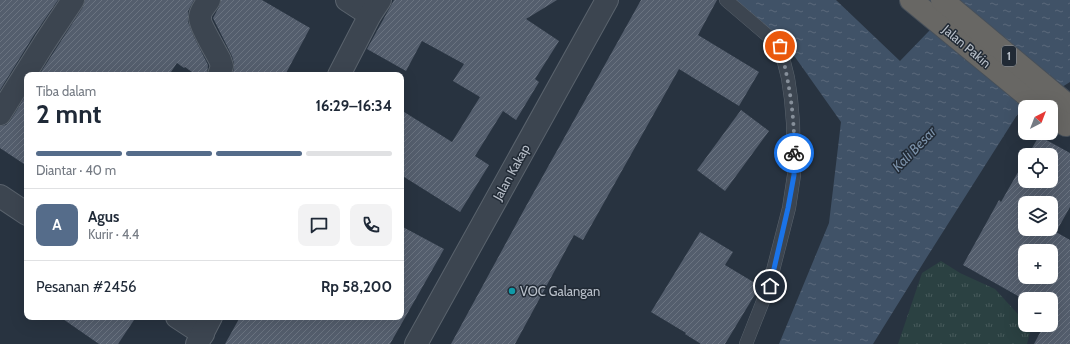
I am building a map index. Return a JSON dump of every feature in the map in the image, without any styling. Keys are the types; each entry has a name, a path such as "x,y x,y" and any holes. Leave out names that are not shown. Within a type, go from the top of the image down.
{"highway":[{"name":"Jalan Pakin","path":"911,0 943,9 1059,113"}],"street":[{"path":"26,72 73,0"},
{"path":"209,0 200,15 200,19 220,60 222,66 220,72"},
{"path":"341,72 375,7 348,0"},
{"name":"Jalan Kakap","path":"416,344 606,1"},
{"path":"0,114 24,76"},
{"path":"0,196 24,212"},
{"path":"182,320 204,332"}],"lane":[{"path":"726,0 780,46 788,78 794,123 794,175 788,208 770,286 746,344"}],"green space":[{"path":"941,261 960,273 995,289 1018,314 1018,332 1030,332 1027,344 898,344 922,273"}],"water":[{"name":"Kali Besar","path":"728,0 836,0 900,61 959,0 1070,0 1070,82 1041,100 1018,100 1018,114 873,344 779,344 829,223 841,122 795,57"}],"building":[{"path":"0,0 58,0 34,35 0,90"},
{"path":"85,0 194,0 188,11 188,22 208,65 207,72 192,72 177,63 171,72 41,72 83,7"},
{"path":"221,0 262,0 310,28 287,72 233,72 234,63 232,56 213,18"},
{"path":"394,0 557,0 526,19 559,41 535,79 539,82 516,120 503,111 475,156 489,165 460,212 404,177 404,112 452,142 480,97 453,81 464,64 422,41 406,71 367,49"},
{"path":"641,0 717,0 698,35 759,72 739,106 679,69 583,240 574,235 515,344 451,344 525,208"},
{"path":"24,99 24,164 0,148 0,126 6,125"},
{"path":"741,110 769,131 725,191 697,170"},
{"path":"1037,140 1046,140 1070,153 1070,207 1058,228 1058,196 1018,196 1018,236 1058,236 1058,233 1070,240 1070,344 1034,344 1040,332 1058,332 1058,292 1018,292 1018,296 963,265 999,200 1001,202 1018,172 1018,188 1058,188 1058,148 1032,148"},
{"path":"404,228 444,249 404,319"},
{"path":"700,232 733,252 725,265 760,286 725,344 701,344 651,312"},
{"path":"64,320 134,320 118,344 99,344"},
{"path":"238,320 404,320 390,344 225,344"}],"way so far":[{"path":"780,46 788,78 791,99 794,123 794,153"}],"place":[{"name":"VOC Galangan","path":"512,291"}],"route":[{"path":"770,286 794,175 794,153"}]}
